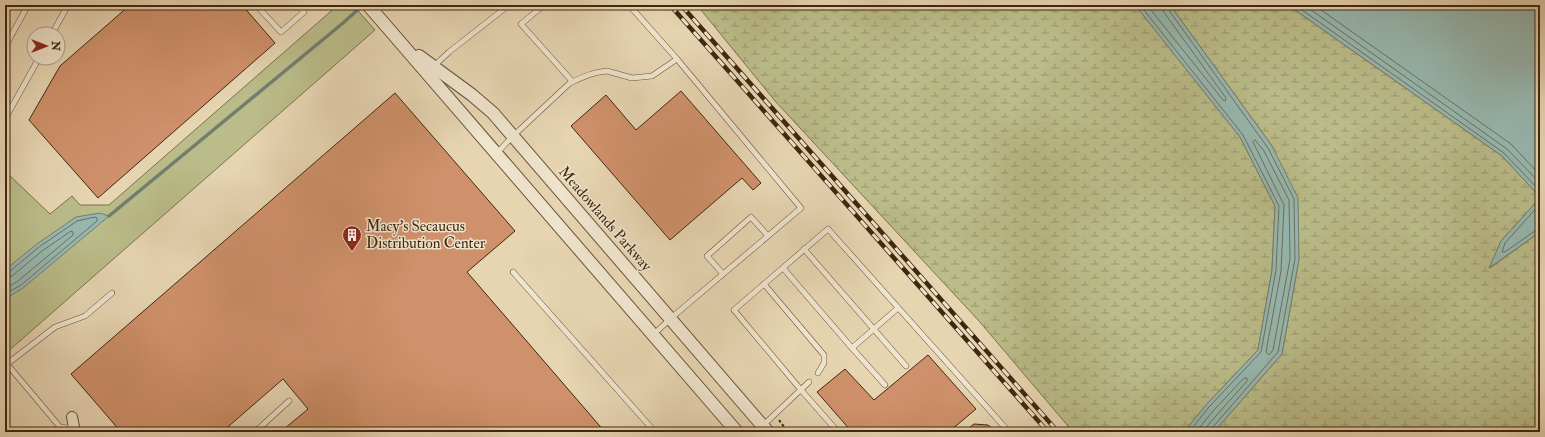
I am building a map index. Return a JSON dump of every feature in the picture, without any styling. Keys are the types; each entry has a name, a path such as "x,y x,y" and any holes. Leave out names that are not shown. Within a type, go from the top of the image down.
{"street":[{"name":"Meadowlands Parkway","path":"371,8 737,432"},
{"name":"Meadowlands Parkway","path":"401,43 483,104 670,319 762,430"},
{"path":"72,417 75,431"}],"lane":[{"path":"5,47 28,5"},
{"path":"56,26 68,5"},
{"path":"256,5 281,32 304,12 298,5"},
{"path":"434,67 449,52 509,5"},
{"path":"544,5 522,24 572,81 570,82"},
{"path":"629,5 677,59 801,208 653,335"},
{"path":"497,153 512,136 570,82 592,72 603,71 632,78 652,76 677,59"},
{"path":"5,119 35,66"},
{"path":"723,274 707,256 751,217 768,236"},
{"path":"838,432 734,310 828,229 1009,432"},
{"path":"804,250 906,366"},
{"path":"783,268 885,385"},
{"path":"514,272 655,432"},
{"path":"764,284 824,355 824,363 818,373"},
{"path":"75,431 60,428 7,364 55,328 85,316 112,293"},
{"path":"852,348 898,308"},
{"path":"762,430 809,382"},
{"path":"255,432 289,401"}],"path":[{"path":"778,419 788,432"}],"green space":[{"path":"338,5 353,5 375,30 5,354 5,171 50,214 72,196 80,205 109,205"},
{"path":"697,5 1135,5 1240,137 1275,206 1272,270 1258,350 1206,405 1184,432 1073,432 979,321 775,101"},
{"path":"1170,5 1288,5 1502,156 1540,197 1501,241 1490,268 1540,232 1540,432 1214,432 1282,354 1299,259 1272,146"}],"water":[{"path":"1135,5 1170,5 1272,146 1298,198 1299,259 1282,354 1214,432 1184,432 1206,405 1258,350 1272,270 1275,206 1240,137"},
{"path":"1288,5 1540,5 1540,197 1502,156"},
{"path":"1540,198 1540,232 1489,268 1501,241"},
{"path":"100,213 109,216 23,288 5,299 5,270 37,244 76,217"}],"building":[{"path":"130,5 242,5 275,43 98,198 29,120 60,66 66,66 66,61"},
{"path":"681,91 761,183 753,190 742,178 670,240 571,126 606,95 636,130"},
{"name":"Macy's Secaucus Distribution Center","path":"395,93 515,231 467,272 605,432 286,432 284,429 308,409 283,379 222,432 121,432 71,374"},
{"path":"928,355 976,409 951,430 952,432 852,432 817,392 845,369 874,400"},
{"path":"974,424 988,425 997,432 959,432 963,428 965,431"}],"waterway":[{"path":"109,216 363,5"}],"railway":[{"path":"670,5 1048,432"},
{"path":"681,5 1058,432"}],"place":[{"name":"Macy's Secaucus Distribution Center","path":"352,252"}]}
